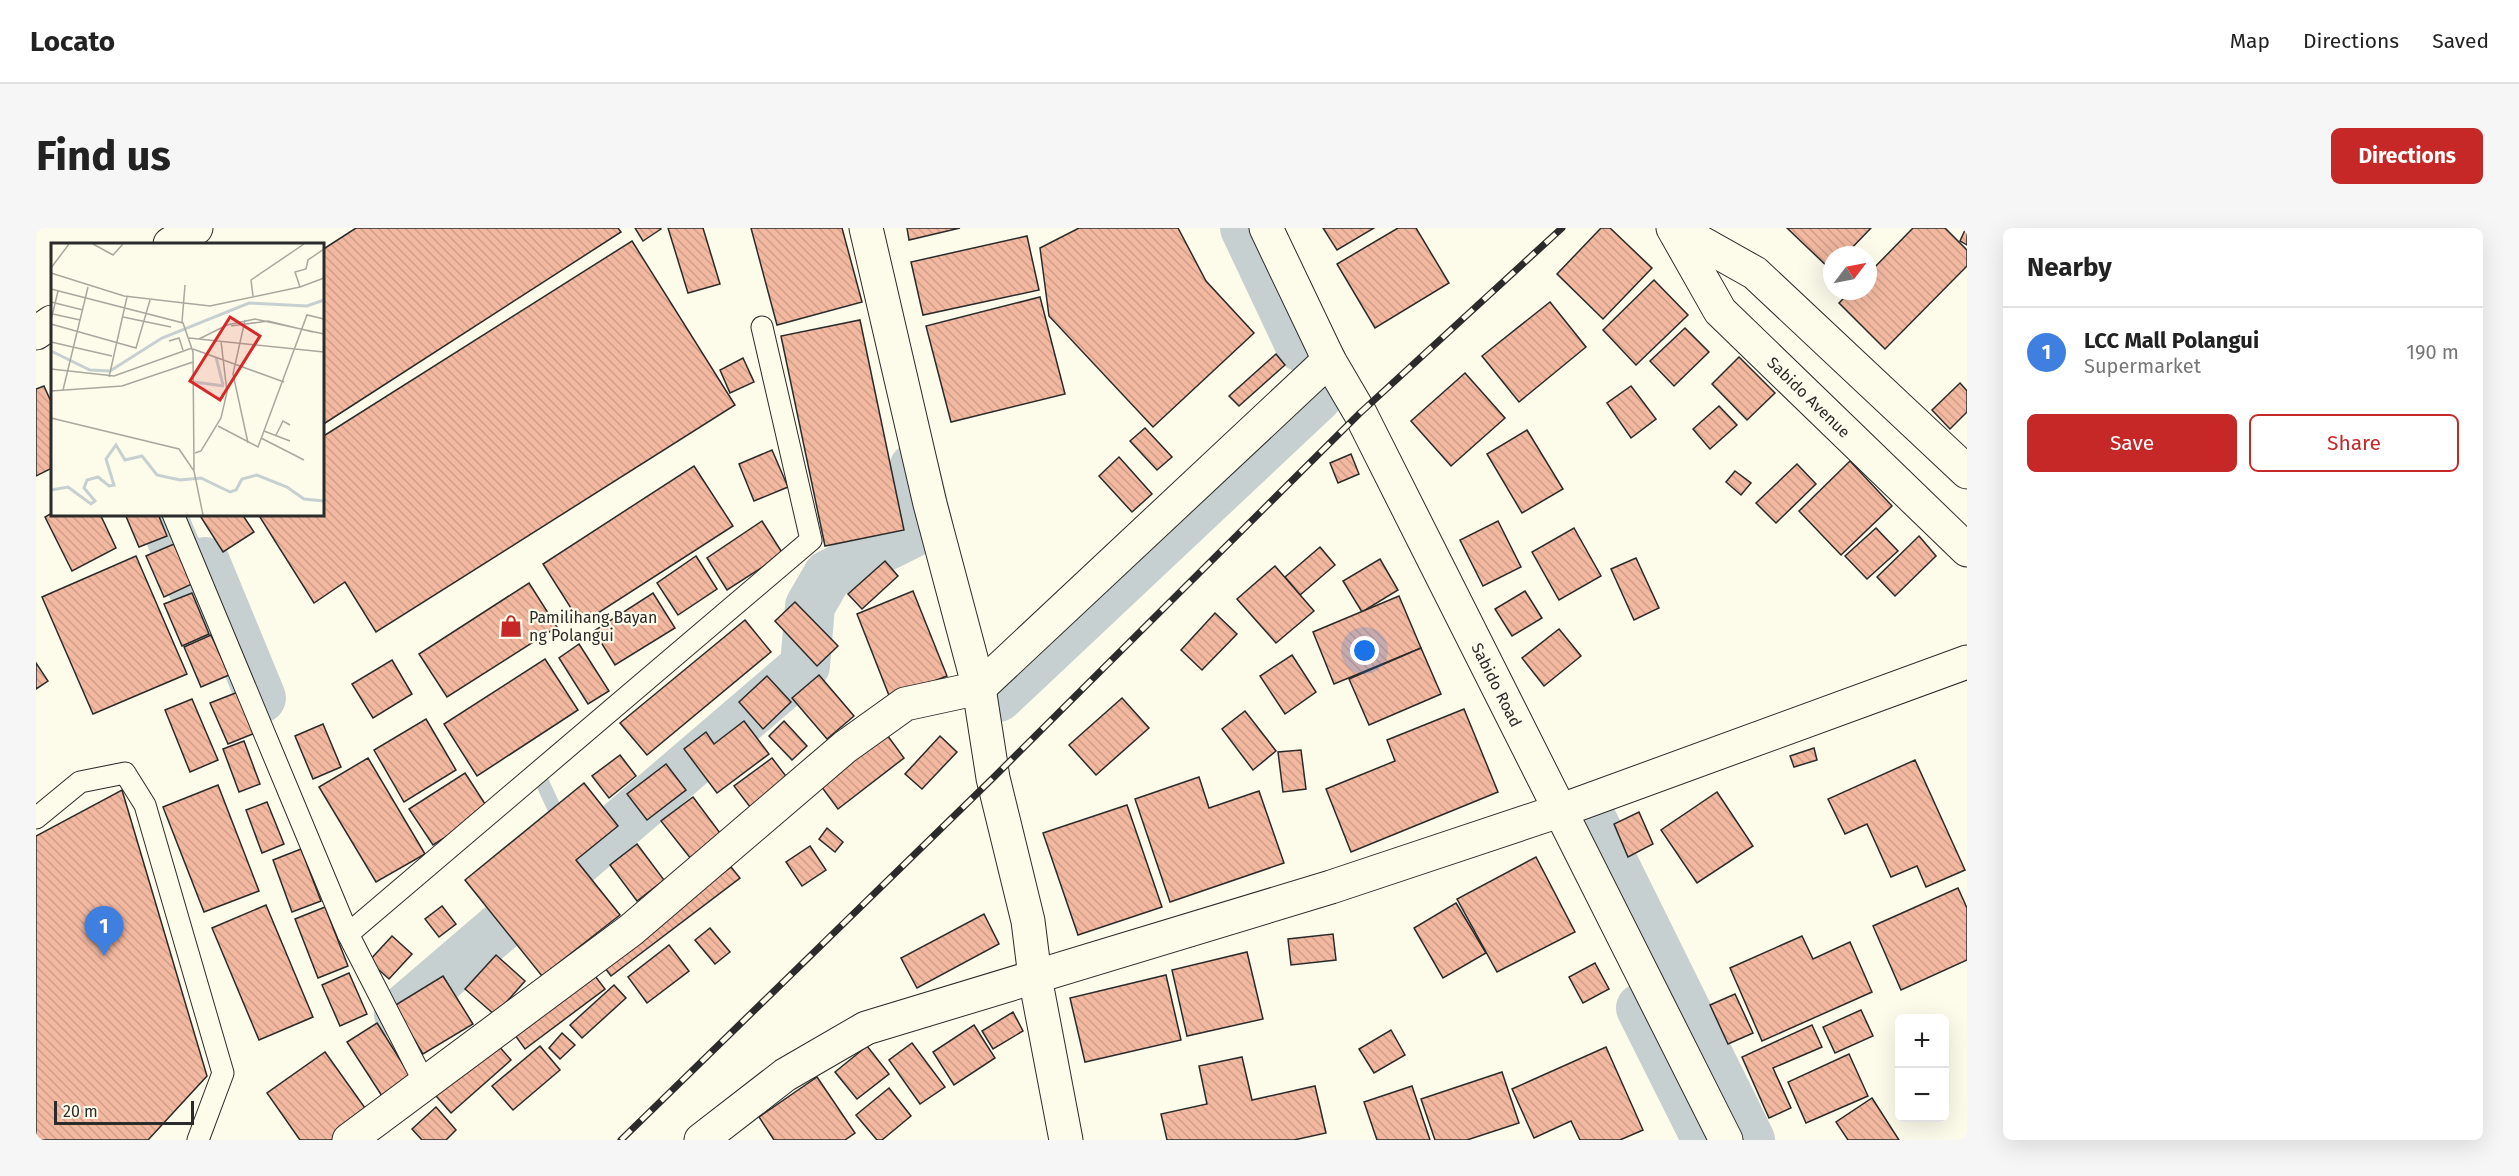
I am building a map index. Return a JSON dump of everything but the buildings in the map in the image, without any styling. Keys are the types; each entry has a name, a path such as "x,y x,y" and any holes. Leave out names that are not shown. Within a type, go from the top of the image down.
{"street":[{"path":"172,243 196,228"},
{"path":"866,228 930,504 979,688 993,778 1028,921 1035,977 1066,1140"},
{"name":"Sabido Road","path":"1266,228 1329,360 1360,413 1562,810 1726,1140"},
{"name":"Sabido Avenue","path":"1674,228 1755,273 1967,472"},
{"name":"Sabido Avenue","path":"1674,228 1720,311 1967,550"},
{"path":"36,333 51,323"},
{"path":"349,1140 631,930 845,747 905,704 979,688 1329,360"},
{"path":"701,1140 785,1075 866,1028 1330,887 1562,810 1967,662"}],"lane":[{"path":"348,934 811,540 762,327"},
{"path":"174,516 348,934 424,1082"},
{"path":"36,818 80,782 125,773 146,806 223,1073 198,1140"}],"waterway":[{"path":"1245,228 1301,347"},
{"path":"998,697 1317,397"},
{"path":"399,1014 805,666 810,606 828,575 928,525 914,468"},
{"path":"162,516 201,607"},
{"path":"205,562 261,698"},
{"path":"538,773 561,823"},
{"path":"1592,820 1750,1140"},
{"path":"1641,1008 1707,1140"}],"railway":[{"path":"621,1140 993,778 1360,413 1562,228"}],"place":[{"name":"Pamilihang Bayan ng Polangui","path":"511,626"},
{"name":"LCC Mall Polangui","path":"104,956"}]}
